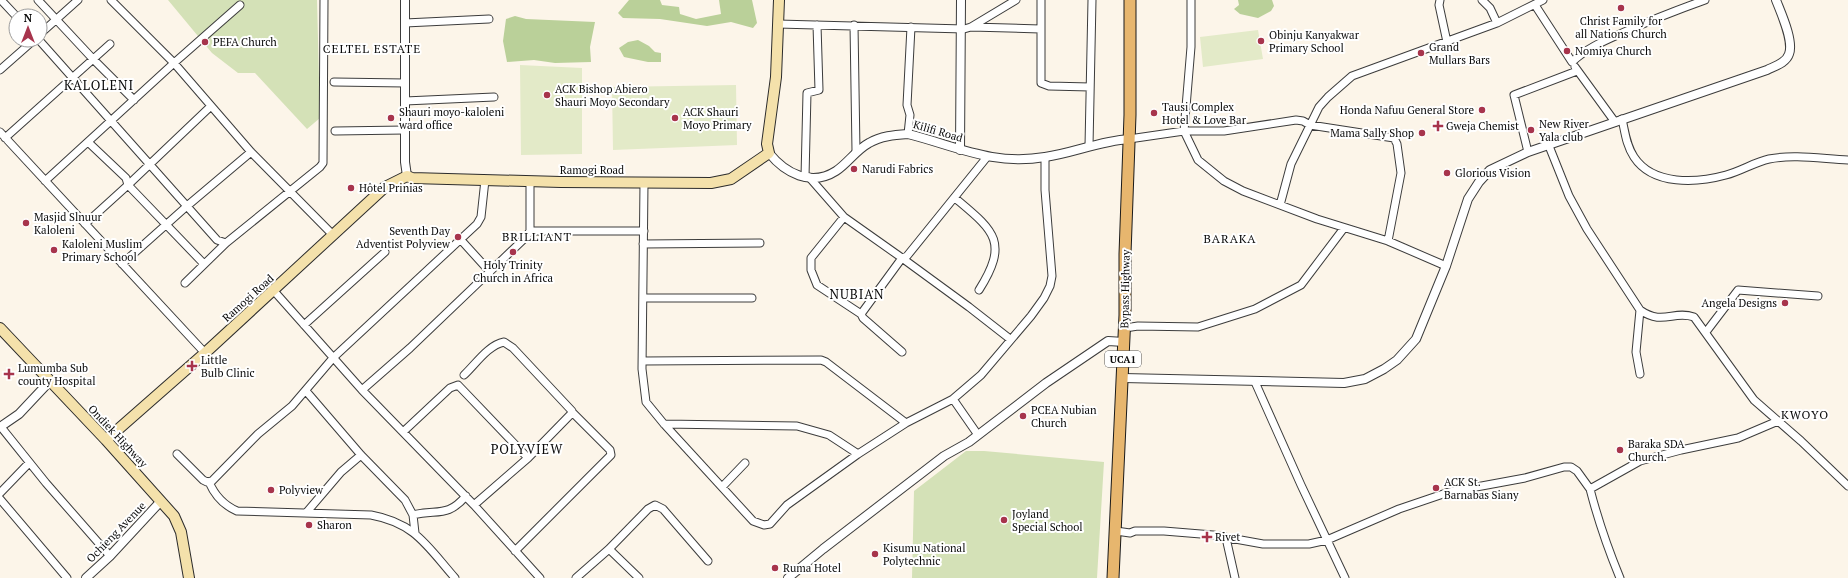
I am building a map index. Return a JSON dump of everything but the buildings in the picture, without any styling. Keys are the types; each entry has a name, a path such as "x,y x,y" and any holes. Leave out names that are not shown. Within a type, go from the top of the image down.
{"main road":[{"path":"769,152 767,144 776,77 779,0"},
{"name":"Bypass Highway","path":"1114,578 1125,328 1130,0"},
{"name":"Ramogi Road","path":"106,440 206,353 386,187 407,176 412,178 530,182 720,182 731,179 769,152"},
{"name":"Ondiek Highway","path":"0,328 106,440 174,516 181,532 189,578"}],"street":[{"path":"1,0 8,8"},
{"path":"38,0 134,100"},
{"path":"48,27 78,0"},
{"path":"111,0 174,63 251,152 333,235"},
{"path":"185,282 226,243 320,167 324,160 324,0"},
{"path":"405,0 405,162 407,176"},
{"path":"960,150 961,0"},
{"path":"778,24 854,25 960,30 971,27 1016,0"},
{"path":"1041,0 1041,83 1049,86 1090,87"},
{"path":"1089,146 1092,0"},
{"path":"1190,0 1190,47 1184,131 1198,160 1224,181 1243,192 1344,228 1388,240 1446,266"},
{"path":"1440,0 1447,42"},
{"path":"1482,0 1490,8 1497,23"},
{"path":"1280,205 1291,164 1310,125 1323,102 1352,76 1497,23 1543,0"},
{"path":"1572,62 1582,52 1602,42 1676,10 1705,0"},
{"path":"1123,378 1344,383 1365,379 1384,369 1397,360 1416,339 1446,266 1468,199 1479,182 1490,170 1528,152 1768,70 1782,63 1789,55 1790,44 1776,0"},
{"path":"46,181 174,63 240,5"},
{"path":"1535,5 1577,71 1619,121 1634,157 1640,165 1662,177 1682,180 1704,179 1725,175 1768,159 1787,157 1848,160"},
{"path":"405,23 489,19"},
{"path":"817,25 819,90 807,93 807,177 844,217 969,307 1010,339"},
{"path":"854,25 856,151"},
{"path":"908,134 910,115 907,105 911,27"},
{"path":"971,27 1040,29"},
{"path":"110,44 73,78 2,135 206,353"},
{"path":"0,70 25,48"},
{"path":"46,48 217,240 226,243"},
{"path":"1528,152 1514,95 1577,71"},
{"path":"334,82 405,83"},
{"path":"405,101 494,97"},
{"path":"86,224 212,106"},
{"path":"1129,139 1184,131 1224,131 1296,120 1303,121 1310,125 1391,137 1397,141 1401,173 1388,240"},
{"path":"334,131 405,130"},
{"name":"Kilifi Road","path":"769,152 776,162 792,174 807,177 827,176 837,170 856,151 882,137 908,134 923,137 960,150 987,157 1014,159 1045,157 1089,146 1129,139"},
{"path":"88,142 126,178 128,185 204,264"},
{"path":"1549,146 1569,196 1587,229 1640,310 1658,318 1688,315 1694,317 1754,400 1848,486"},
{"path":"122,264 166,224 251,152"},
{"path":"861,314 902,258 907,256 987,157"},
{"path":"644,183 642,361 644,395 646,402 664,424 754,521 764,525 770,524 787,505 858,454 906,423 953,399 980,375 1041,303 1052,280 1045,190 1045,157"},
{"path":"209,482 258,434 292,406 333,358 480,220 485,180"},
{"path":"362,390 410,348 525,238 530,231 530,182"},
{"path":"955,198 985,223 994,240 992,268 979,290"},
{"path":"844,217 811,258 811,270 817,285 861,314 863,318 902,352"},
{"path":"1125,328 1138,326 1198,327 1255,309 1300,285 1344,228"},
{"path":"530,231 644,231"},
{"path":"460,240 490,272"},
{"path":"644,244 760,243"},
{"path":"304,325 385,252"},
{"path":"1706,332 1737,290 1818,296"},
{"path":"274,291 362,390 466,496 540,578"},
{"path":"643,298 752,298"},
{"path":"1640,310 1636,352 1640,374"},
{"path":"788,578 823,549 944,456 978,435 1041,387 1099,346 1108,341 1124,342"},
{"path":"464,375 490,349 504,342 513,348 572,412 610,450 611,455 589,479 515,551"},
{"path":"642,361 821,360 826,362 906,423"},
{"path":"50,381 19,414 0,427 110,556"},
{"path":"1255,382 1345,578"},
{"path":"403,432 450,388 458,385 528,458"},
{"path":"306,391 361,455 405,500 414,515 415,533"},
{"path":"953,399 978,435"},
{"path":"474,505 528,458 572,412"},
{"path":"1590,489 1640,461 1681,450 1738,438 1778,421"},
{"path":"664,424 797,426 829,435 858,454"},
{"path":"177,454 203,480 209,482 218,497 228,507 237,511 306,513 381,517 390,519 415,533 455,578"},
{"path":"306,513 340,472 361,455"},
{"path":"0,493 30,463"},
{"path":"722,487 745,463"},
{"path":"1116,531 1130,533 1164,531 1213,535 1263,544 1291,545 1318,543 1399,509 1450,492 1526,478 1564,467 1571,467 1577,471 1590,489 1606,546 1620,578"},
{"path":"414,515 426,512 448,511 458,506 466,496"},
{"path":"0,499 67,578"},
{"name":"Ochieng Avenue","path":"86,578 110,556 161,501"},
{"path":"576,578 609,550 648,509 655,505 662,509 708,561"},
{"path":"1226,538 1235,578"},
{"path":"609,550 639,578"}],"green space":[{"path":"168,0 317,0 320,118 307,129 255,73 238,73 212,53"},
{"path":"629,0 660,0 662,5 679,7 680,14 696,19 721,14 719,0 752,0 757,23 753,28 731,22 707,26 660,19 623,18 618,13"},
{"path":"1238,0 1272,0 1274,6 1271,11 1258,18 1240,14 1234,9 1239,5"},
{"path":"515,16 526,19 595,22 590,47 591,62 555,63 534,60 507,62 503,41 506,19"},
{"path":"1258,30 1263,59 1203,67 1200,37"},
{"path":"638,40 649,46 655,52 661,53 661,62 648,62 624,57 619,48 628,42"},
{"path":"520,65 582,68 582,154 521,155"},
{"path":"736,85 737,145 613,150 612,87"},
{"name":"Joyland Special School","path":"966,451 984,451 1104,462 1097,578 912,578 914,491"}],"place":[{"name":"Christ Family for all Nations Church","path":"1621,8"},
{"name":"Obinju Kanyakwar Primary School","path":"1261,41"},
{"name":"PEFA Church","path":"205,42"},
{"name":"Nomiya Church","path":"1567,51"},
{"name":"Grand Mullars Bars","path":"1421,53"},
{"name":"ACK Bishop Abiero Shauri Moyo Secondary","path":"547,95"},
{"name":"Honda Nafuu General Store","path":"1482,110"},
{"name":"Tausi Complex Hotel & Love Bar","path":"1154,113"},
{"name":"Shauri moyo-kaloleni ward office","path":"391,118"},
{"name":"ACK Shauri Moyo Primary","path":"675,118"},
{"name":"Gweja Chemist","path":"1438,126"},
{"name":"New River Yala club","path":"1531,130"},
{"name":"Mama Sally Shop","path":"1422,133"},
{"name":"Narudi Fabrics","path":"854,169"},
{"name":"Glorious Vision","path":"1447,173"},
{"name":"Hôtel Prinias","path":"351,188"},
{"name":"Masjid Slnuur Kaloleni","path":"26,223"},
{"name":"Seventh Day Adventist Polyview","path":"458,237"},
{"name":"Kaloleni Muslim Primary School","path":"54,250"},
{"name":"Holy Trinity Church in Africa","path":"513,252"},
{"name":"Angela Designs","path":"1785,303"},
{"name":"Little Bulb Clinic","path":"192,366"},
{"name":"Lumumba Sub county Hospital","path":"9,374"},
{"name":"PCEA Nubian Church","path":"1023,416"},
{"name":"Baraka SDA Church.","path":"1620,450"},
{"name":"ACK St. Barnabas Siany","path":"1436,488"},
{"name":"Polyview","path":"271,490"},
{"name":"Joyland Special School","path":"1004,520"},
{"name":"Sharon","path":"309,525"},
{"name":"Rivet","path":"1207,537"},
{"name":"Kisumu National Polytechnic","path":"875,554"},
{"name":"Ruma Hotel","path":"775,568"}],"district":[{"name":"CELTEL ESTATE","path":"372,48"},
{"name":"KALOLENI","path":"99,85"},
{"name":"BRILLIANT","path":"537,236"},
{"name":"BARAKA","path":"1230,238"},
{"name":"NUBIAN","path":"857,294"},
{"name":"KWOYO","path":"1805,414"},
{"name":"POLYVIEW","path":"527,449"}]}
